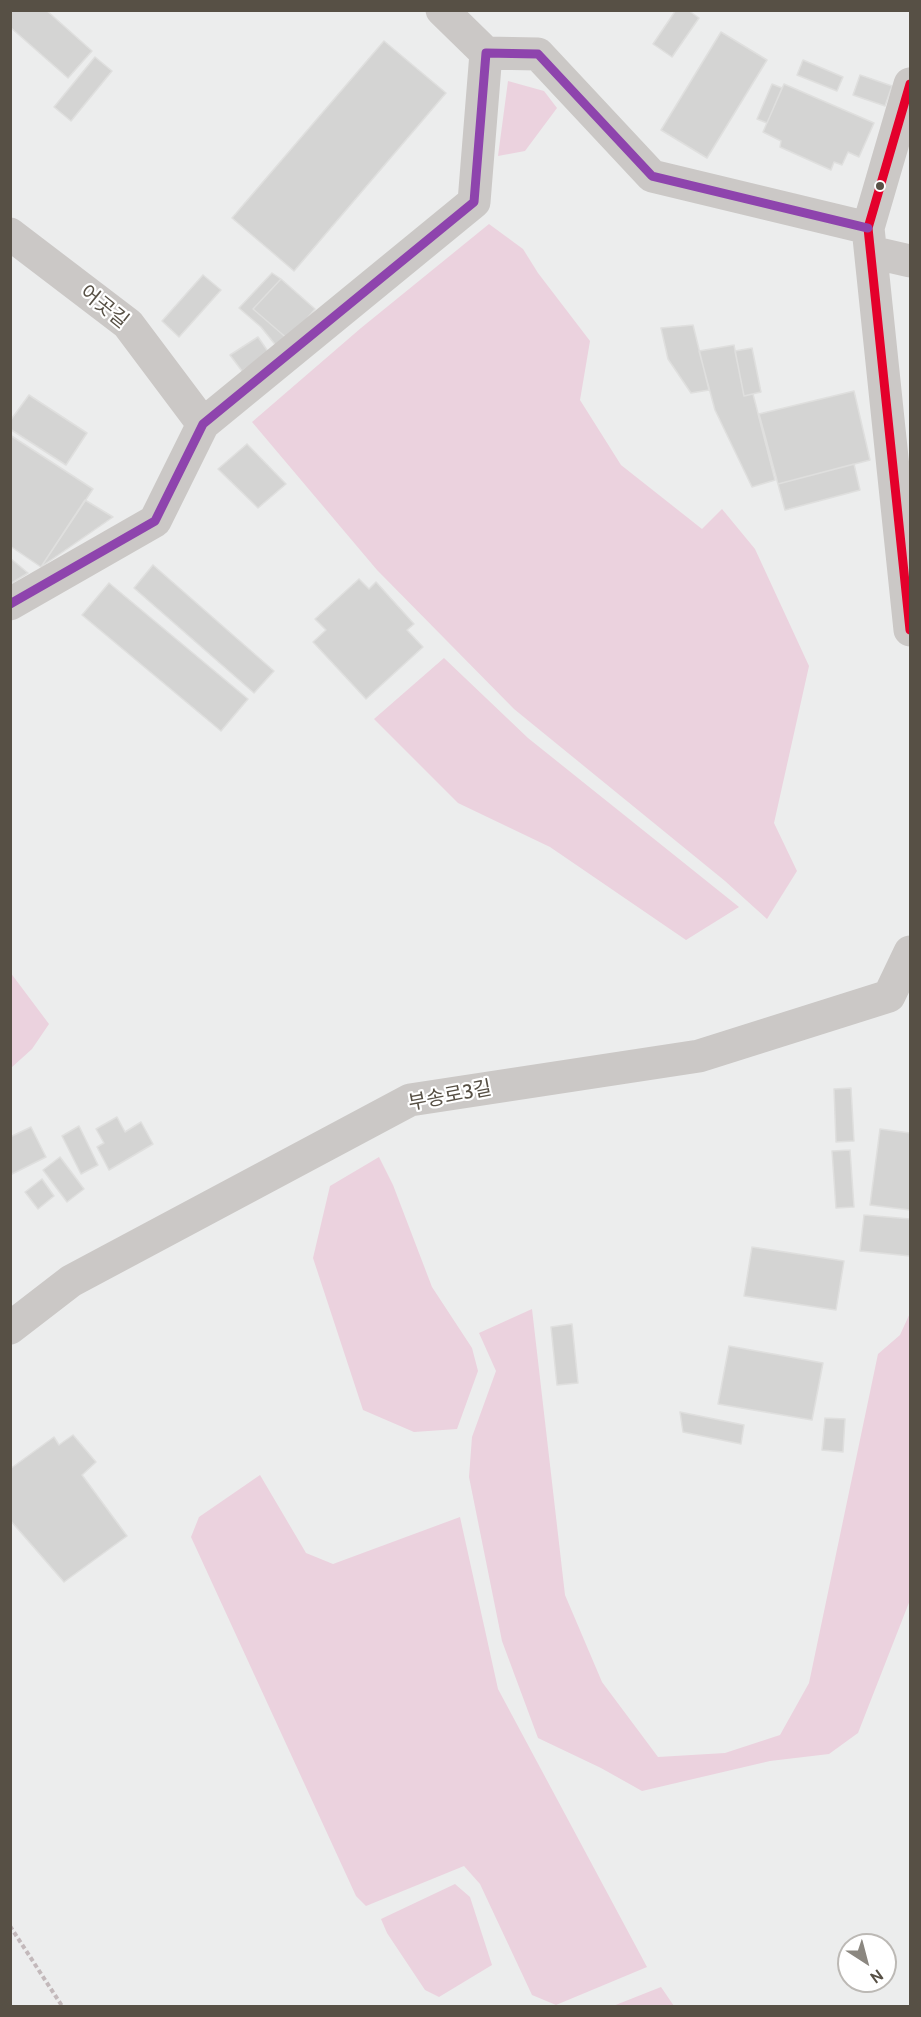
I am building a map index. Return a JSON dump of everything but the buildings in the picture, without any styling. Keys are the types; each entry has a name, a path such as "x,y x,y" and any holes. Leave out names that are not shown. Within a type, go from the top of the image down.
{"street":[{"path":"442,10 486,53 538,54 652,176 869,240 910,261"},
{"path":"10,604 155,520 203,424 474,202 486,53"},
{"path":"910,84 869,240 910,630"},
{"name":"어곳길","path":"10,234 128,324 203,424"},
{"name":"부송로3길","path":"10,1328 71,1281 410,1100 699,1056 900,1000 910,952"}],"path":[{"path":"10,1926 62,2007"}],"shaded area":[{"path":"508,81 544,91 557,108 525,151 498,156"},
{"path":"489,224 523,249 538,273 590,341 580,400 621,465 702,529 722,509 755,549 809,666 774,823 797,871 767,919 725,881 514,709 377,570 252,422 361,328"},
{"path":"444,658 528,738 739,907 686,940 550,847 458,803 374,719"},
{"path":"10,972 49,1024 32,1049 11,1068"},
{"path":"379,1157 393,1185 432,1287 472,1348 478,1371 457,1429 414,1432 363,1410 313,1258 330,1186"},
{"path":"532,1309 565,1595 602,1682 658,1757 725,1753 780,1735 809,1683 878,1354 900,1335 910,1313 910,1600 858,1733 829,1754 770,1761 642,1791 601,1768 538,1738 502,1641 469,1477 472,1437 496,1371 479,1333"},
{"path":"260,1475 306,1553 333,1564 460,1517 498,1689 647,1967 556,2005 532,1995 480,1884 464,1866 366,1906 356,1896 191,1537 199,1517"},
{"path":"455,1884 470,1897 492,1965 439,1997 425,1990 387,1933 381,1919"},
{"path":"661,1987 674,2006 613,2006"}],"transit line":[{"path":"10,604 155,521 203,424 474,202 486,53 538,54 652,176 868,228"},
{"path":"910,84 868,228 910,630"}]}
